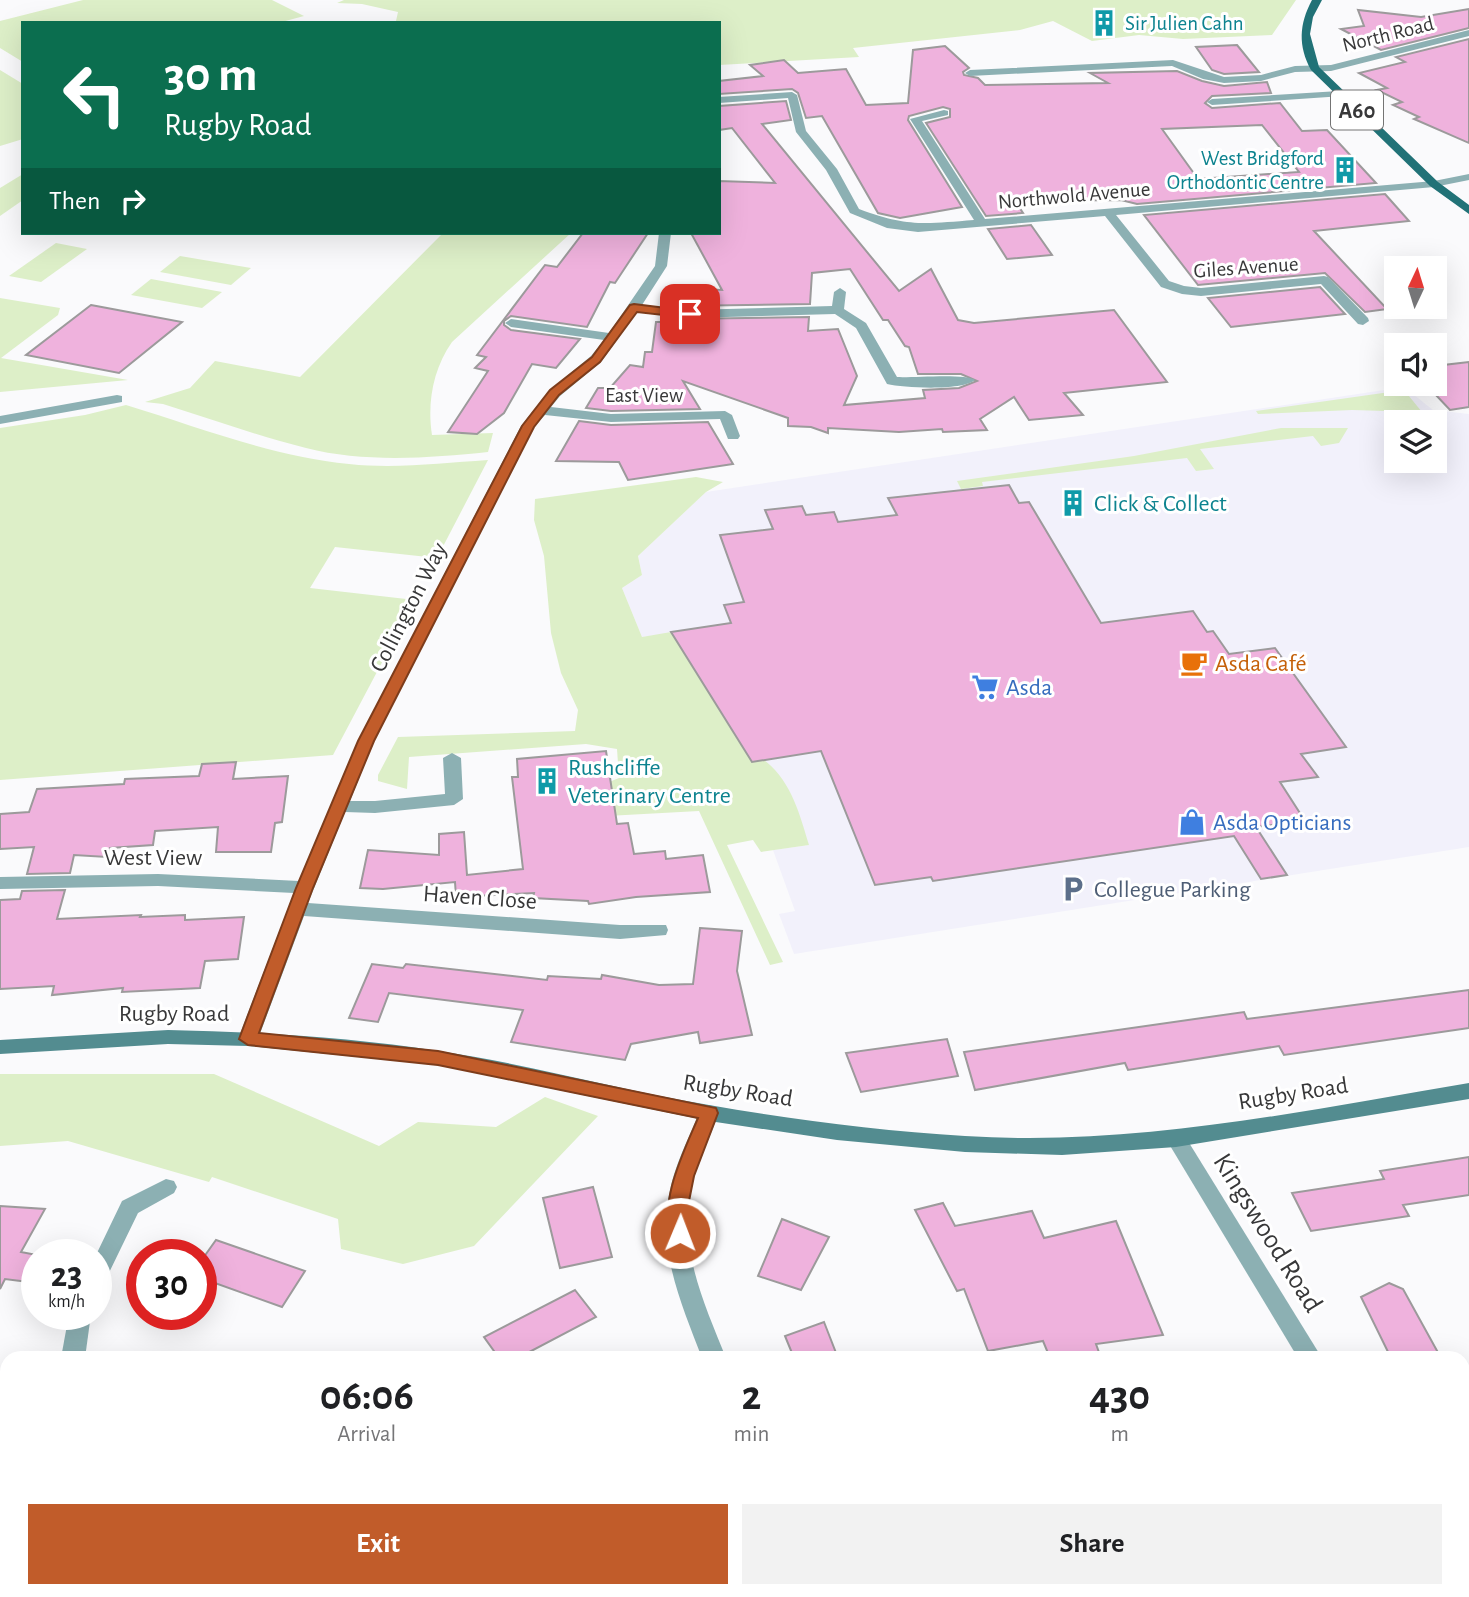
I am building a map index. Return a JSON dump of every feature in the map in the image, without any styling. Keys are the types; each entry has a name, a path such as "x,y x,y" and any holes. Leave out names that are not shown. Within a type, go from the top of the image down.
{"main road":[{"name":"A60","path":"1317,0 1304,26 1307,50 1315,68 1434,184 1469,211"}],"street":[{"name":"North Road","path":"970,73 1173,62 1207,77 1224,80 1261,78 1295,69 1331,68 1469,33"},
{"name":"Northwold Avenue","path":"721,100 791,89 801,132 831,169 854,211 891,225 918,228 1434,184 1469,177"},
{"path":"1212,102 1339,94"},
{"path":"944,113 915,119 982,223"},
{"name":"Giles Avenue","path":"1108,212 1166,284 1201,292 1324,280 1363,321"},
{"name":"Collington Way","path":"248,1039 305,888 372,729 528,426 555,393 596,359 634,308 661,266 665,235"},
{"path":"838,310 840,292"},
{"path":"634,308 690,314 838,310 861,326 892,381 926,383 968,380"},
{"path":"511,323 613,337"},
{"path":"0,420 117,400"},
{"name":"East View","path":"540,410 611,418 725,415 733,436"},
{"path":"339,806 375,807 454,799 452,758"},
{"name":"West View","path":"0,883 158,880 305,888"},
{"name":"Haven Close","path":"297,909 620,932 659,930"},
{"name":"Rugby Road","path":"0,1047 168,1037 248,1039 438,1058 709,1113 837,1132 965,1144 1062,1147 1176,1139 1469,1091"},
{"path":"709,1113 684,1176 677,1211 688,1288 710,1351"},
{"name":"Kingswood Road","path":"1176,1139 1306,1351"},
{"path":"112,1244 130,1207 166,1186"},
{"path":"74,1351 77,1330"}],"shaded area":[{"path":"1384,390 1384,396 1415,396 1433,410 1384,410 1384,473 1447,473 1447,412 1469,414 1469,847 794,954 779,914 795,911 773,850 809,845 752,762 672,633 642,637 622,588 642,575 638,556 706,492"}],"green space":[{"path":"83,0 272,0 304,16 285,21 21,21 21,61 0,48 0,21"},
{"path":"344,0 1296,0 1272,35 1183,39 1139,35 1092,41 1053,21 1020,30 853,48 859,57 721,65 721,21 396,21 398,12 362,4 337,3"},
{"path":"0,70 21,83 21,140 0,146"},
{"path":"21,175 21,201 0,216 0,188"},
{"path":"441,235 569,235 452,342 440,363 431,399 432,435 493,433 488,452 397,458 328,453 270,438 163,404 145,402 190,388 215,361 300,377"},
{"path":"56,243 87,249 41,282 9,276"},
{"path":"180,256 251,268 231,285 160,272"},
{"path":"151,279 222,292 202,308 131,295"},
{"path":"0,298 60,308 58,315 1,358 128,380 0,392"},
{"path":"1384,393 1384,396 1409,396 1420,410 1258,414 1256,411"},
{"path":"126,405 264,448 321,460 384,466 488,460 437,558 335,547 310,588 415,600 333,755 0,780 0,428 85,415"},
{"path":"1281,428 1348,428 1339,443 1321,446 1313,436 1200,449 1214,469 1196,471 1187,458 982,482 983,486 961,489 957,481 1134,456"},
{"path":"696,477 723,482 706,492 638,556 642,575 622,588 642,637 671,632 752,762 764,760 773,768 788,788 798,810 809,845 761,852 753,840 727,845 783,962 770,965 699,811 607,816 604,784 619,778 617,749 586,744 409,757 407,789 378,781 378,775 398,737 575,731 578,710 561,673 551,633 544,556 534,520 535,499"},
{"path":"0,1074 214,1074 379,1146 418,1122 496,1127 545,1097 598,1116 474,1246 403,1264 341,1249 338,1219 212,1177 209,1182 68,1141 0,1146"}],"building":[{"path":"1469,9 1469,28 1381,50 1341,29 1364,26 1358,10 1421,17"},
{"path":"1469,39 1469,143 1414,119 1419,117 1393,105 1402,102 1377,90 1387,88 1359,73 1405,62 1396,57"},
{"path":"1237,45 1259,72 1224,74 1212,70 1196,47"},
{"path":"945,46 969,68 963,72 964,75 978,78 985,85 1108,83 1090,73 1177,71 1224,86 1267,82 1271,93 1212,96 1205,103 1212,108 1280,103 1302,131 1327,130 1376,183 1137,204 1121,200 1032,201 1033,204 1017,204 1023,213 986,216 926,123 950,117 950,109 943,107 909,116 908,120 962,207 900,218 878,213 822,116 806,118 798,93 792,89 721,94 721,81 763,76 750,65 784,60 798,73 846,69 866,105 908,103 913,50","holes":["1262,125 1299,172 1198,179 1162,129"]},
{"path":"786,101 791,120 762,124 899,291 931,269 958,320 974,323 1114,310 1167,382 1064,393 1083,415 1029,420 1014,397 980,419 987,430 943,432 942,429 899,432 828,428 828,433 811,427 788,426 788,418 683,381 700,409 611,411 586,408 598,388 610,388 630,365 643,367 645,352 652,352 656,322 676,322 676,319 809,317 808,331 838,329 857,376 844,405 925,398 923,390 959,388 977,381 961,374 918,374 909,347 905,346 888,320 883,320 850,269 812,273 810,304 679,306 683,288 722,290 692,235 721,235 721,181 775,183 732,128 721,130 721,106"},
{"path":"1385,194 1409,221 1314,231 1384,306 1384,309 1365,312 1325,273 1198,285 1144,215"},
{"path":"1031,225 1052,255 1007,259 988,229"},
{"path":"581,235 647,235 615,283 610,282 587,327 511,316 504,321 504,325 511,330 580,339 556,368 532,364 504,413 477,434 448,432 488,371 475,368 486,357 477,355 545,265 557,267"},
{"path":"1320,287 1345,314 1231,327 1208,298"},
{"path":"91,305 182,322 119,373 26,355"},
{"path":"1469,362 1469,407 1450,410 1437,396 1447,396 1447,365"},
{"path":"579,421 611,425 708,422 733,464 628,480 619,462 556,461"},
{"name":"Asda","path":"1009,485 1019,503 1029,502 1101,623 1193,611 1207,632 1213,631 1229,654 1275,648 1346,747 1301,754 1318,777 1280,782 1305,821 1256,827 1287,875 1261,879 1234,836 933,881 931,877 875,885 821,751 752,762 671,632 731,623 724,605 744,602 720,535 773,529 765,510 802,506 806,515 834,512 838,522 897,515 888,498"},
{"path":"606,751 617,824 628,823 634,854 665,851 666,859 703,855 710,892 636,897 589,904 588,901 533,898 534,893 456,897 455,882 383,889 360,888 368,850 439,855 439,834 464,832 467,875 523,869 512,777 518,777 517,759"},
{"path":"236,762 233,779 288,776 282,822 275,823 271,852 216,852 218,827 155,831 153,845 110,848 107,857 74,855 70,873 27,874 34,847 0,849 0,814 29,812 37,789 124,784 125,779 199,776 202,764"},
{"path":"65,890 57,919 141,915 140,917 185,915 185,920 244,917 238,959 205,961 200,988 122,992 123,988 52,995 54,986 0,989 0,900 20,899 22,891"},
{"path":"700,928 742,931 737,971 752,1035 700,1043 698,1032 631,1044 625,1060 511,1042 523,1010 389,993 378,1022 349,1018 372,964 403,968 406,964 547,980 548,976 601,979 602,975 659,985 693,984"},
{"path":"1469,990 1469,1028 1284,1055 1279,1046 1128,1070 1125,1063 975,1090 964,1052 1244,1012 1247,1019"},
{"path":"947,1039 958,1076 861,1092 846,1053"},
{"path":"1469,1157 1469,1195 1403,1205 1409,1216 1311,1231 1292,1193 1384,1179 1380,1171"},
{"path":"593,1187 612,1257 560,1268 543,1198"},
{"path":"943,1203 955,1226 1032,1211 1044,1238 1116,1221 1163,1335 1096,1344 1098,1351 1047,1351 1043,1341 988,1351 964,1289 957,1291 915,1210"},
{"path":"0,1206 45,1209 28,1239 21,1239 21,1281 5,1279 0,1289"},
{"path":"782,1219 829,1237 801,1290 758,1276"},
{"path":"217,1240 305,1271 282,1307 217,1284"},
{"path":"1389,1283 1403,1289 1437,1351 1388,1351 1361,1297"},
{"path":"575,1290 596,1317 531,1351 494,1351 484,1337"},
{"path":"824,1322 835,1351 791,1351 785,1336"}],"place":[{"name":"Sir Julien Cahn","path":"1104,23"},
{"name":"West Bridgford Orthodontic Centre","path":"1345,170"},
{"name":"Click & Collect","path":"1073,503"},
{"name":"Asda Café","path":"1194,663"},
{"name":"Asda","path":"985,687"},
{"name":"Rushcliffe Veterinary Centre","path":"547,781"},
{"name":"Asda Opticians","path":"1192,822"},
{"name":"Collegue Parking","path":"1073,889"}],"route":[{"path":"680,1233 677,1211 684,1176 709,1113 438,1058 248,1039 305,888 366,741 528,426 555,393 596,359 634,308 690,314"}]}
